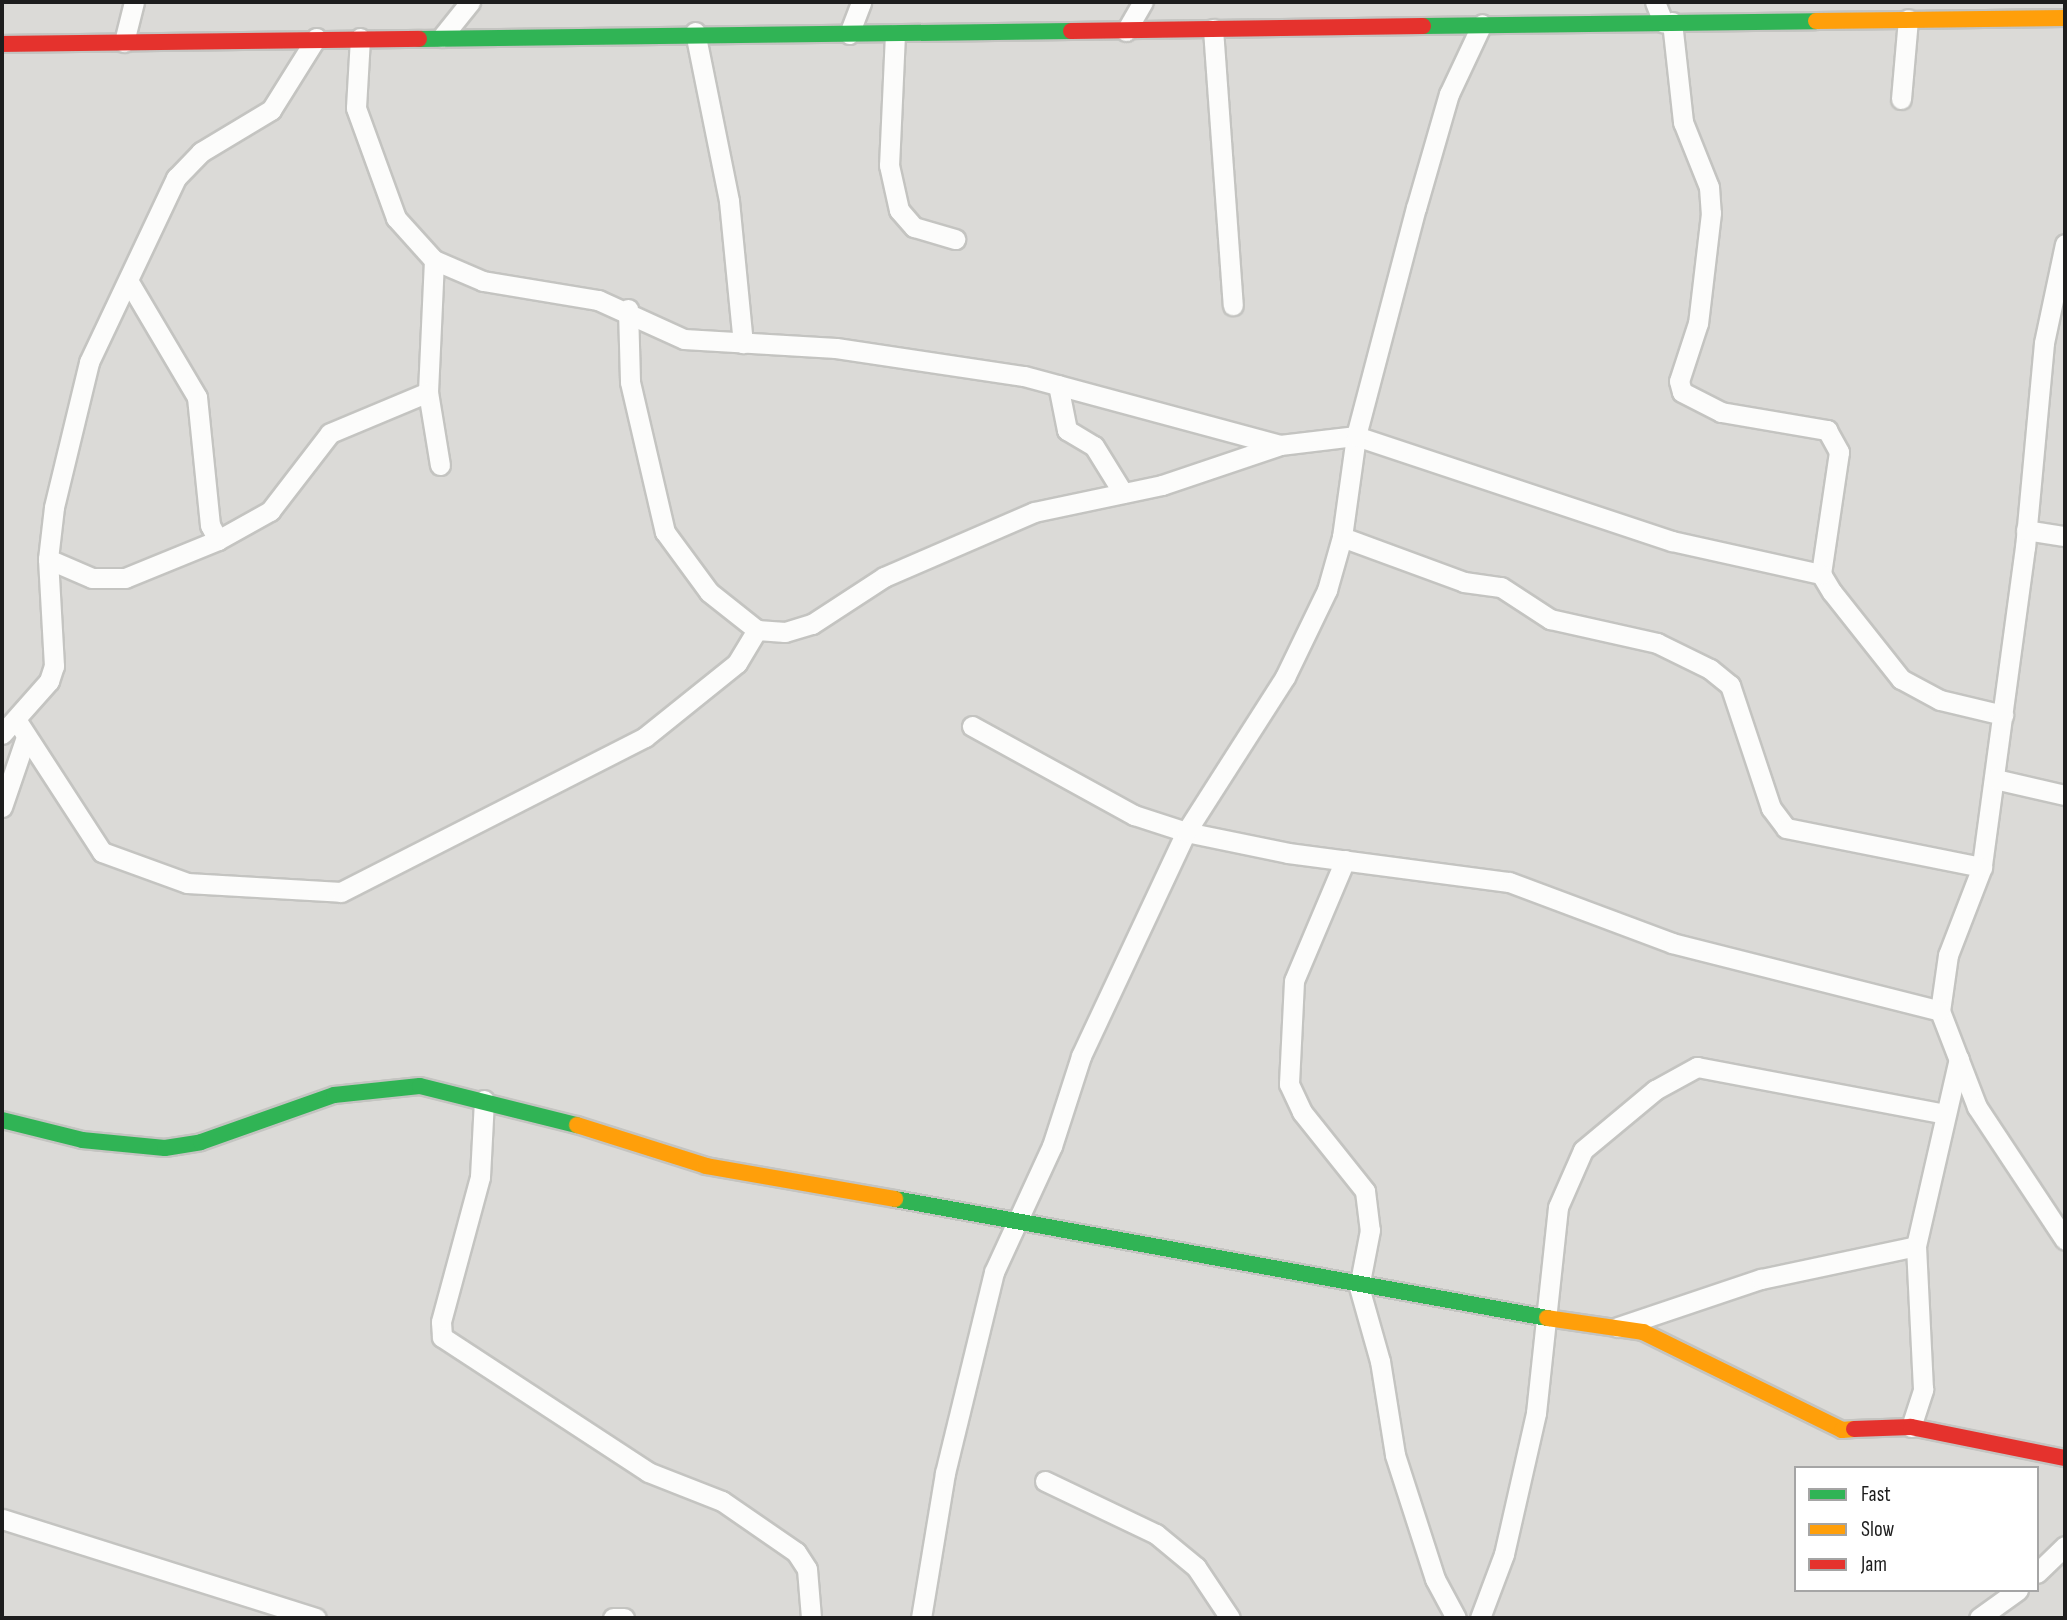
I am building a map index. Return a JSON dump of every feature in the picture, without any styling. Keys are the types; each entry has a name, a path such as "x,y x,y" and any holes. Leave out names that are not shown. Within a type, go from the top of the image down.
{"street":[{"path":"124,42 134,2"},
{"path":"849,34 861,2"},
{"path":"1126,31 1143,2"},
{"path":"1655,2 1668,22 1683,122 1709,187 1711,213 1698,323 1680,387 1693,401 1721,412 1826,430 1839,452 1821,574"},
{"path":"1799,21 1804,2"},
{"path":"442,37 463,4"},
{"path":"2,44 695,32 895,34 1799,21 2058,13"},
{"path":"1902,99 1908,19"},
{"path":"921,1618 945,1473 994,1272 1014,1223 1052,1146 1081,1056 1186,832 1285,677 1327,590 1342,537 1356,436 1449,93 1482,24"},
{"path":"1213,29 1233,305"},
{"path":"695,32 729,201 743,343"},
{"path":"895,34 889,165 899,210 914,227 955,239"},
{"path":"2,807 22,729 54,666 48,559 67,435 89,362 176,178 201,152 271,110 316,38"},
{"path":"360,38 356,108 368,149 396,218 434,260 483,281 628,309 684,338 894,355 1058,385 1280,445"},
{"path":"2065,244 2044,343 2026,530 1982,867 1948,955 1940,1011 2001,1151 2065,1240"},
{"path":"434,260 428,392 440,465"},
{"path":"129,282 197,397 210,525 218,540"},
{"path":"628,309 630,382 665,532 709,592 757,630 812,624 884,578 987,529 1054,506 1123,493 1280,445 1356,436 1672,541 1821,574 1901,679 1940,700 2003,715"},
{"path":"1058,385 1067,430 1094,446 1123,493"},
{"path":"48,559 92,578 125,578 218,540 270,511 330,433 428,392"},
{"path":"2026,530 2065,536"},
{"path":"1342,537 1464,582 1501,587 1550,619 1657,643 1710,669 1731,685 1770,808 1786,828 1982,867"},
{"path":"22,729 75,820 110,857 187,883 341,892 645,737 737,663 757,630"},
{"path":"971,726 1134,815 1186,832 1345,860 1509,882 1672,943 1940,1011"},
{"path":"2,734 22,729"},
{"path":"1995,779 2065,795"},
{"path":"1345,860 1294,981 1289,1084 1302,1112 1365,1191 1370,1230 1360,1287 1401,1481 1435,1579 1456,1618"},
{"path":"1911,1427 1923,1389 1916,1246 1959,1059"},
{"path":"1480,1618 1520,1487 1549,1317 1553,1239 1573,1165 1673,1078 1697,1067 1750,1072 1946,1114"},
{"path":"2,1120 82,1140 164,1148 201,1142 365,1089 421,1086 484,1100 706,1166 1014,1223 1088,1231 1360,1287 1643,1332 1842,1430 1911,1427 2065,1458"},
{"path":"484,1100 480,1177 440,1322 442,1337 648,1472 722,1500 796,1552 807,1569 811,1618"},
{"path":"1618,1328 1761,1279 1916,1246"},
{"path":"1045,1481 1156,1534 1196,1567 1230,1618"},
{"path":"2,1520 316,1618"},
{"path":"2039,1571 2065,1546"},
{"path":"1979,1618 2015,1592"},
{"path":"613,1618 624,1618"}],"shaded area":[{"path":"2,2 2065,2 2065,1618 2,1618"}],"traffic: fast":[{"path":"1423,26 1816,21"},
{"path":"419,39 1071,31"},
{"path":"2,1120 82,1140 165,1148 201,1142 334,1095 420,1086 577,1125"},
{"path":"895,1199 1547,1318"}],"traffic: slow":[{"path":"1816,21 2065,18"},
{"path":"577,1125 706,1166 895,1199"},
{"path":"1547,1318 1643,1332 1842,1430 1854,1429"}],"traffic: jam":[{"path":"1071,31 1423,26"},
{"path":"2,44 419,39"},
{"path":"1854,1429 1911,1427 2065,1458"}]}
